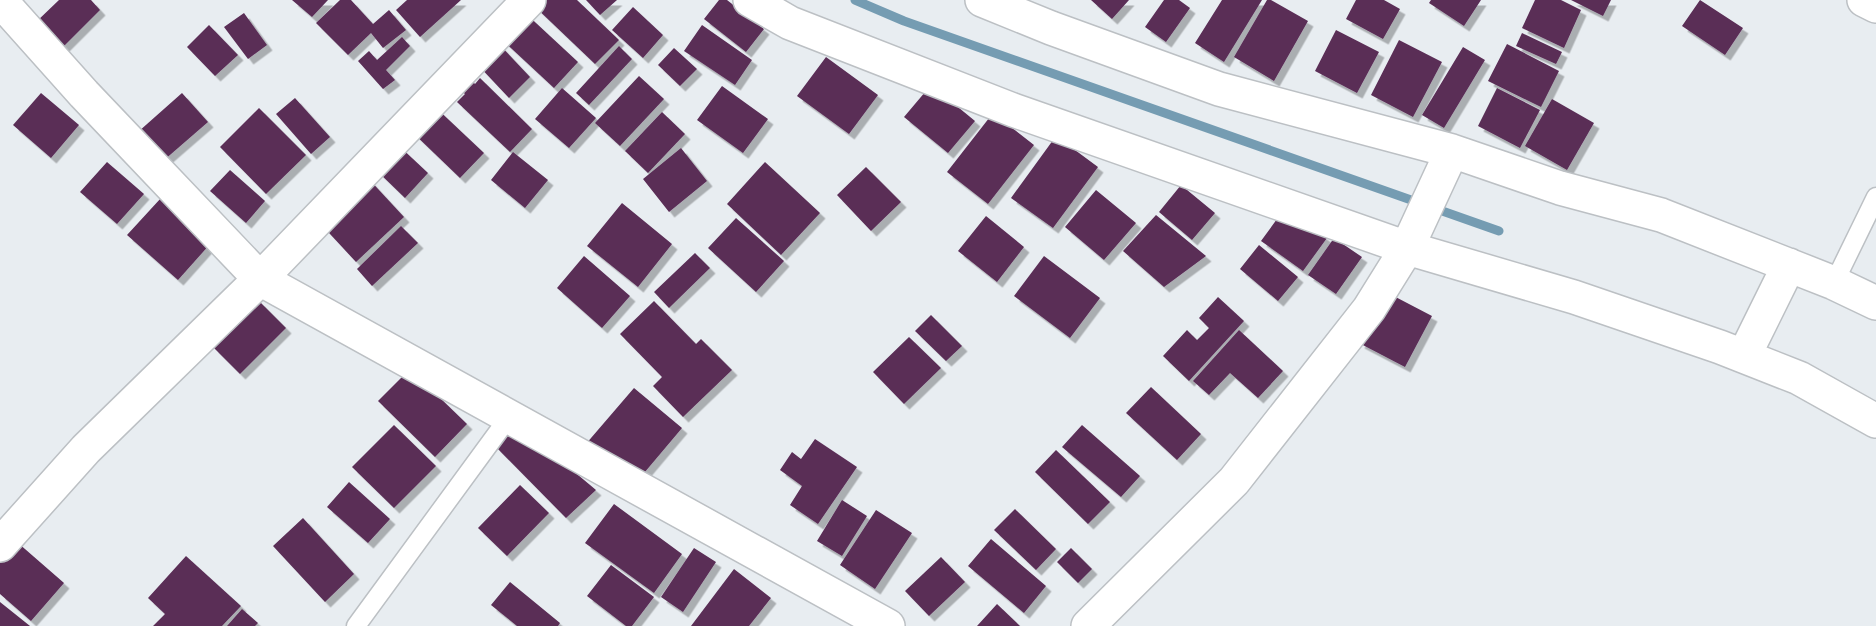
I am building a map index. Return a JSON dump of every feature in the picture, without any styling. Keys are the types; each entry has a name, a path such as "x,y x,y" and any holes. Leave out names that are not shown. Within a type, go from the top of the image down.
{"street":[{"path":"0,545 86,449 260,279 529,0"},
{"path":"750,0 790,23 1012,110 1744,356 1799,378 1876,421"},
{"path":"982,0 1051,28 1219,89 1446,164 1560,188 1660,215 1834,283 1876,303"},
{"path":"1864,0 1876,6"},
{"path":"1,4 260,279 888,626"},
{"path":"1088,626 1234,481 1370,309 1410,242 1446,164"},
{"path":"1744,356 1789,265"}],"lane":[{"path":"1834,283 1876,197"},
{"path":"356,626 509,417"}],"building":[{"path":"59,0 91,0 100,10 61,49 35,23"},
{"path":"292,0 328,0 312,17"},
{"path":"340,0 351,0 373,24 389,10 406,30 383,48 371,33 348,55 316,23"},
{"path":"407,0 461,0 420,37 396,10"},
{"path":"531,0 577,0 619,40 595,64 530,2"},
{"path":"586,0 617,0 600,15"},
{"path":"719,0 727,0 764,29 746,52 704,19"},
{"path":"1091,0 1129,0 1112,19"},
{"path":"1164,0 1179,0 1190,8 1166,42 1145,27"},
{"path":"1222,0 1262,0 1224,62 1195,43"},
{"path":"1267,0 1271,0 1308,21 1274,81 1234,57"},
{"path":"1356,0 1384,0 1400,9 1383,39 1346,19"},
{"path":"1431,0 1481,0 1464,26 1429,3"},
{"path":"1535,0 1561,0 1581,10 1564,48 1522,28"},
{"path":"1571,0 1611,0 1603,16"},
{"path":"1700,0 1743,28 1725,55 1682,26"},
{"path":"633,7 663,35 643,58 612,30"},
{"path":"522,10 578,62 554,88 498,36"},
{"path":"244,13 267,45 248,59 224,27"},
{"path":"209,25 238,55 215,76 187,47"},
{"path":"702,25 752,60 735,85 684,51"},
{"path":"1336,30 1379,52 1357,93 1315,71"},
{"path":"1522,33 1562,52 1556,64 1516,46"},
{"path":"402,37 410,46 386,70 395,80 383,89 358,61 369,51 377,60"},
{"path":"1399,40 1442,62 1413,117 1371,95"},
{"path":"498,43 530,77 509,98 477,64"},
{"path":"1507,44 1559,71 1541,107 1488,81"},
{"path":"619,46 632,59 589,105 576,93"},
{"path":"1463,47 1485,60 1444,128 1422,115"},
{"path":"674,48 697,69 680,86 658,65"},
{"path":"826,57 878,95 849,134 797,96"},
{"path":"463,72 475,84 480,78 532,129 510,152 457,102 465,94 453,82"},
{"path":"639,76 664,99 620,146 595,123"},
{"path":"931,85 975,121 948,153 904,117"},
{"path":"722,86 768,119 743,153 697,120"},
{"path":"562,88 596,118 569,148 535,119"},
{"path":"1497,88 1540,110 1520,148 1478,126"},
{"path":"41,93 79,125 51,158 13,125"},
{"path":"182,93 208,122 163,161 138,132"},
{"path":"295,98 330,137 311,154 276,114"},
{"path":"1552,99 1594,123 1567,170 1525,146"},
{"path":"432,104 484,153 460,178 408,128"},
{"path":"259,108 306,155 266,194 220,147"},
{"path":"662,112 685,134 648,173 625,151"},
{"path":"993,113 1034,145 988,204 947,172"},
{"path":"1056,136 1098,167 1053,228 1011,198"},
{"path":"397,144 428,173 405,198 374,168"},
{"path":"681,148 707,181 669,212 643,179"},
{"path":"513,152 548,180 525,208 491,180"},
{"path":"107,162 144,194 117,224 80,192"},
{"path":"765,162 820,213 781,255 727,204"},
{"path":"866,167 901,202 871,231 837,195"},
{"path":"230,170 265,201 246,223 210,191"},
{"path":"366,176 404,217 356,262 318,221"},
{"path":"1181,185 1215,213 1192,240 1159,212"},
{"path":"1096,190 1136,223 1104,260 1065,227"},
{"path":"161,198 211,243 178,280 127,235"},
{"path":"622,203 672,244 638,287 587,246"},
{"path":"1285,208 1327,238 1303,271 1261,241"},
{"path":"1156,215 1206,256 1164,287 1123,251"},
{"path":"986,216 1024,247 997,282 958,251"},
{"path":"736,218 784,261 756,292 708,248"},
{"path":"401,226 418,243 372,286 357,269"},
{"path":"1334,238 1362,257 1336,294 1308,275"},
{"path":"1259,245 1298,277 1278,301 1240,269"},
{"path":"695,253 710,268 669,308 654,292"},
{"path":"584,256 630,296 602,328 557,288"},
{"path":"1044,256 1100,298 1070,338 1014,296"},
{"path":"1386,292 1432,316 1405,367 1359,343"},
{"path":"1218,297 1244,321 1189,381 1163,356 1187,330 1197,340 1209,328 1199,318"},
{"path":"259,301 286,328 240,374 213,347"},
{"path":"654,301 696,344 701,339 732,370 683,417 653,386 662,377 620,334"},
{"path":"931,315 962,346 946,361 915,331"},
{"path":"1239,330 1283,371 1258,398 1230,373 1209,395 1193,381"},
{"path":"909,337 941,368 904,404 873,372"},
{"path":"410,369 467,424 435,457 378,401"},
{"path":"1151,387 1201,434 1177,460 1126,413"},
{"path":"634,388 682,428 639,479 585,445"},
{"path":"517,424 596,490 566,518 495,446"},
{"path":"394,425 436,466 394,508 352,467"},
{"path":"1082,425 1140,476 1121,497 1062,447"},
{"path":"815,439 857,467 818,524 790,505 802,486 780,470 792,452 801,459"},
{"path":"1056,450 1110,502 1088,524 1035,472"},
{"path":"349,482 390,519 368,543 327,507"},
{"path":"520,485 549,513 507,556 478,528"},
{"path":"842,500 867,516 842,556 817,541"},
{"path":"614,504 682,554 654,593 585,543"},
{"path":"1015,509 1056,549 1036,570 994,530"},
{"path":"876,510 912,533 875,589 840,565"},
{"path":"303,518 354,574 325,602 273,546"},
{"path":"10,536 64,583 31,621 0,594 0,547"},
{"path":"991,539 1046,586 1024,613 968,566"},
{"path":"694,548 716,562 683,612 661,597"},
{"path":"1071,548 1092,569 1078,583 1057,562"},
{"path":"186,556 241,606 222,626 153,626 165,614 148,598"},
{"path":"941,557 965,582 929,616 905,591"},
{"path":"611,565 654,597 632,626 626,626 587,596"},
{"path":"734,569 771,598 749,626 691,626"},
{"path":"510,582 560,623 558,626 517,626 491,605"},
{"path":"0,602 30,626 0,626"},
{"path":"997,604 1020,626 977,626"},
{"path":"242,609 258,623 255,626 227,626"}],"waterway":[{"path":"855,0 904,21 1499,231"}]}
